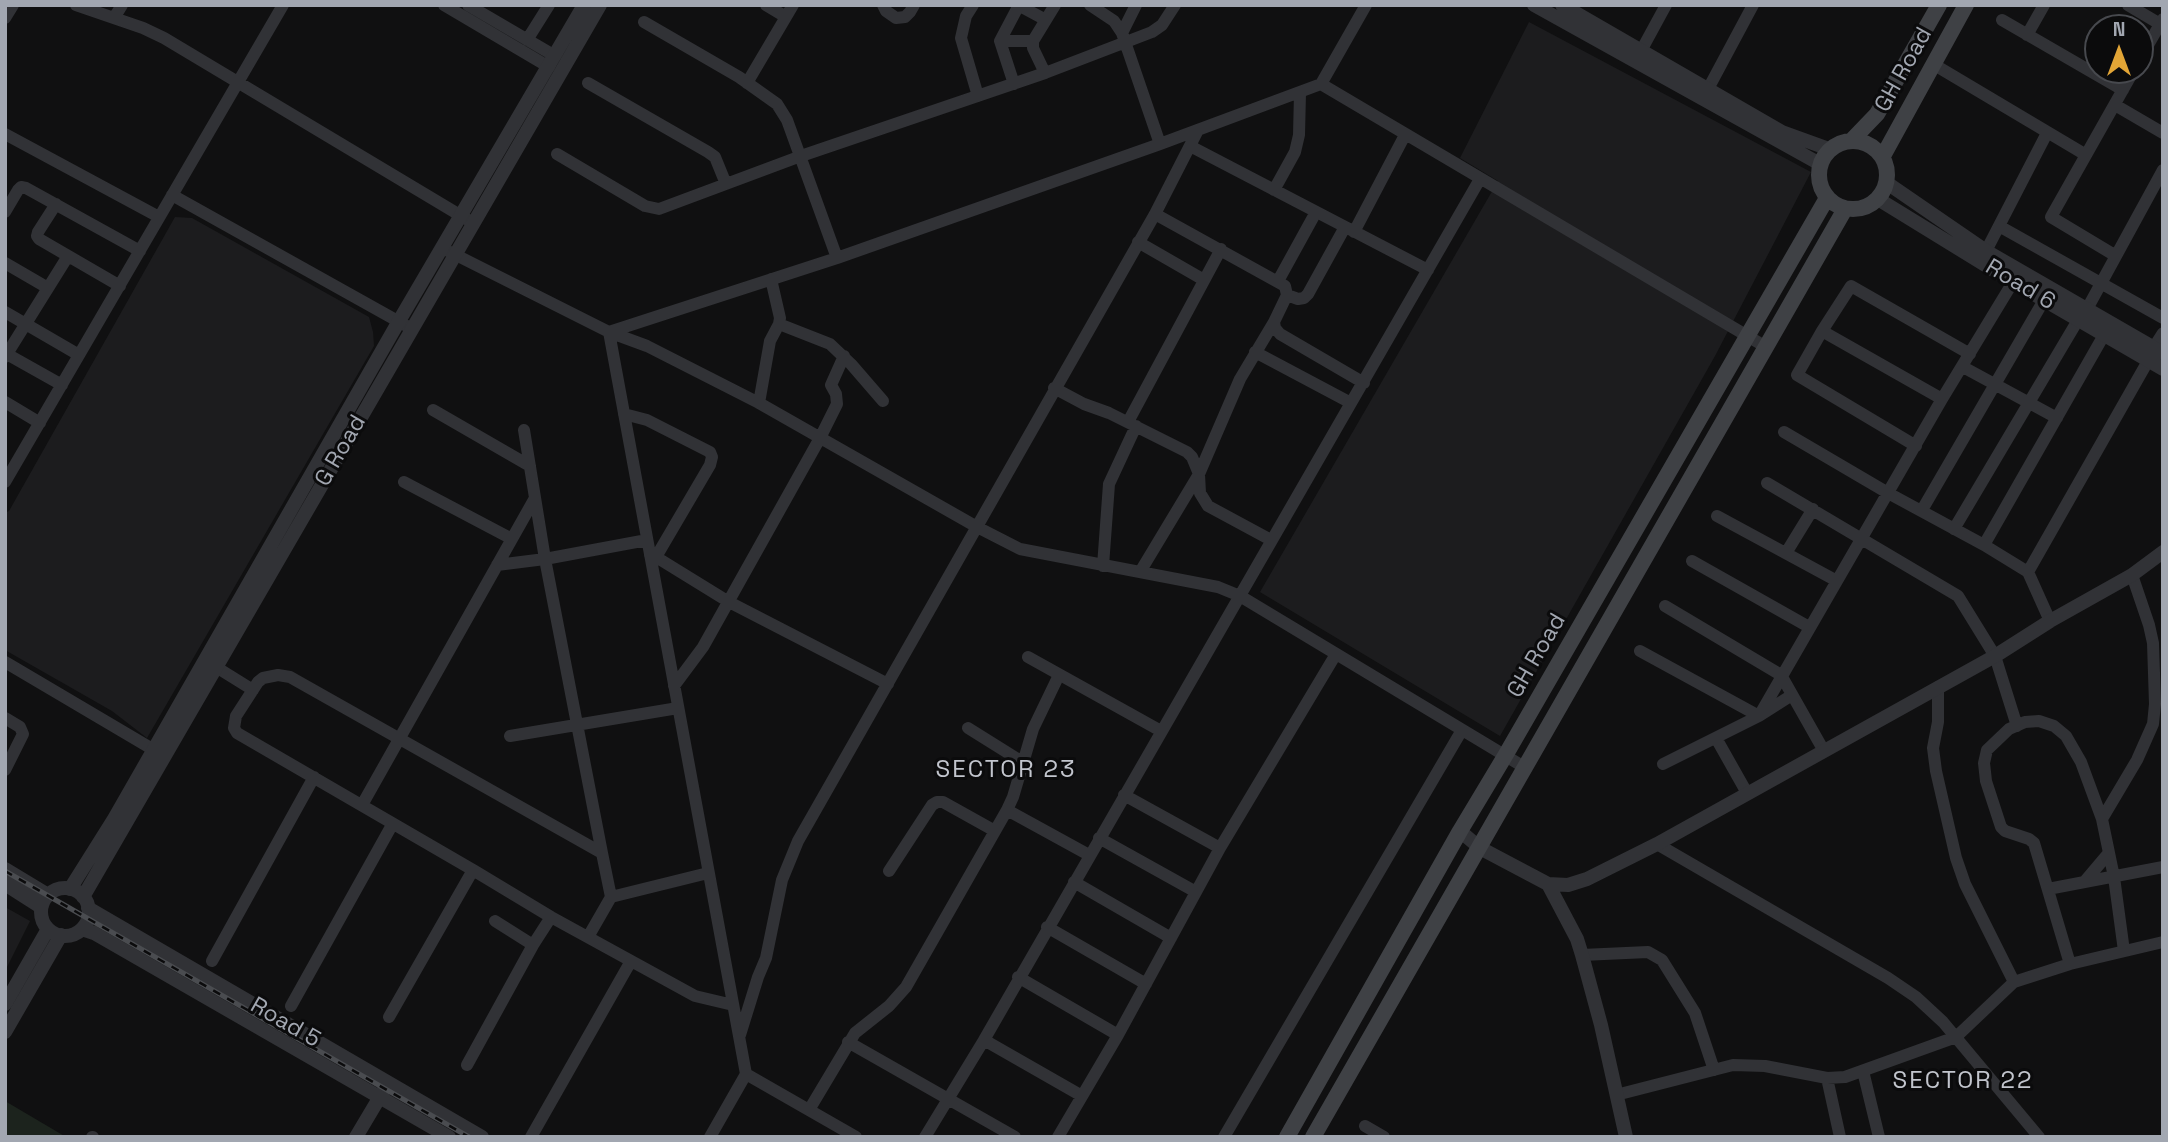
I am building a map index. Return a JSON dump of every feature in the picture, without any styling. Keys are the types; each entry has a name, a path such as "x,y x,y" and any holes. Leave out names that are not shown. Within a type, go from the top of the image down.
{"main road":[{"name":"GH Road","path":"1852,140 1877,114 1939,5"},
{"name":"GH Road","path":"1883,156 1966,5"},
{"path":"1852,140 1864,142 1883,156 1888,174 1887,183 1878,199 1869,206 1845,208 1827,198 1819,182 1820,164 1829,149 1836,145 1852,140"},
{"name":"GH Road","path":"1287,1137 1460,831 1506,756 1827,198"},
{"name":"GH Road","path":"1313,1137 1845,208"}],"street":[{"path":"5,18 13,5"},
{"path":"76,5 164,38 468,220"},
{"path":"114,18 122,5"},
{"path":"5,482 283,5"},
{"path":"444,5 552,61"},
{"path":"468,5 527,40 552,61"},
{"path":"527,40 549,5"},
{"name":"G Road","path":"468,220 584,5"},
{"name":"G Road","path":"70,888 114,819 468,220 600,5"},
{"path":"766,5 786,17"},
{"path":"747,83 793,5"},
{"path":"883,5 886,12 896,18 905,17 914,5"},
{"path":"973,5 966,16 961,38 978,96"},
{"path":"1014,84 1000,41 1019,5 1046,20"},
{"path":"1045,73 1033,48 1033,41 1055,5"},
{"path":"1090,5 1114,21 1123,37 1160,144"},
{"path":"1123,37 1136,5"},
{"path":"557,155 652,209 659,209 801,156 1045,73 1123,37 1152,32 1162,25 1175,5"},
{"path":"609,332 837,258 1321,84 1366,5"},
{"path":"1534,5 1820,164"},
{"path":"1562,5 1782,132 1829,149"},
{"path":"1641,51 1666,5"},
{"path":"1708,89 1753,5"},
{"path":"2027,35 2044,5"},
{"path":"2128,5 2161,21"},
{"path":"2002,20 2123,90"},
{"path":"645,22 777,104 787,120 837,258"},
{"path":"1000,41 1033,41"},
{"path":"1933,64 2086,155"},
{"path":"588,83 715,157 726,184"},
{"path":"1321,84 1766,347"},
{"path":"2116,256 2051,217 2126,84"},
{"path":"1275,190 1295,152 1300,93"},
{"path":"2115,105 2163,133"},
{"path":"739,1038 766,958 787,865 798,841 1155,214 1198,130"},
{"path":"1986,251 2047,133"},
{"path":"5,134 159,217"},
{"path":"1287,295 1298,299 1308,294 1350,230 1405,135"},
{"path":"1190,146 1428,270"},
{"path":"1955,529 2101,282 2163,170"},
{"path":"925,1137 984,1040 1480,180"},
{"path":"5,182 18,190"},
{"name":"Road 6","path":"1887,183 2082,314 2155,354 2163,369"},
{"path":"5,212 18,190 21,187 26,188 140,251"},
{"path":"172,195 406,325"},
{"name":"Road 6","path":"1878,199 2043,300 2082,314 2104,335 2155,354"},
{"path":"56,204 37,236 39,239 120,286"},
{"path":"1278,281 1315,212"},
{"path":"1140,572 1199,474 1240,379 1287,295 1285,286 1278,281 1155,214"},
{"path":"1999,226 2163,318"},
{"path":"1138,242 1204,280"},
{"path":"1103,566 1109,484 1132,424 1220,249"},
{"path":"449,252 609,332 647,346 758,403 1020,549 1217,587 1240,596 1524,767"},
{"path":"62,385 6,355 68,256"},
{"path":"5,263 48,288"},
{"path":"758,403 770,341 779,324 779,310 771,279"},
{"path":"1759,716 1942,399 2013,282"},
{"path":"1916,446 1797,375 1822,331 1851,286 1970,354"},
{"path":"1922,510 2043,300"},
{"path":"5,312 79,355"},
{"path":"1274,322 1280,334 1364,383"},
{"path":"779,324 818,338 844,356 883,401"},
{"name":"G Road","path":"85,902 406,325"},
{"path":"1822,331 1942,399"},
{"path":"609,332 647,540 653,556 674,687 746,1074 710,1137"},
{"path":"2028,572 2155,354 2163,333"},
{"path":"1984,545 2104,335"},
{"path":"1255,352 1352,403"},
{"path":"674,687 703,647 820,438 836,404 836,394 831,385 844,356"},
{"path":"1963,367 2057,418"},
{"path":"1054,388 1187,452 1199,474 1200,492 1208,506 1271,540"},
{"path":"5,402 40,423"},
{"path":"433,410 530,466"},
{"path":"624,414 647,420 710,452 712,457 710,465 653,556"},
{"path":"524,430 545,559 611,897 588,937"},
{"path":"1784,432 2028,572 2050,621"},
{"path":"404,482 512,539"},
{"path":"1768,483 1958,596 1995,656 2017,726"},
{"path":"362,805 536,498"},
{"path":"1786,553 1813,509"},
{"path":"1717,516 1837,581"},
{"path":"497,565 647,540"},
{"path":"1460,831 1480,848 1548,884 1567,885 1587,879 1657,844 1995,656 2050,621 2132,575 2163,552"},
{"path":"653,556 729,602 888,684"},
{"path":"1692,561 1809,627"},
{"path":"2102,819 2137,760 2153,724 2153,643 2132,575"},
{"path":"1665,606 1781,675 1824,751"},
{"path":"1640,651 1759,716"},
{"path":"1058,1137 1118,1035 1220,848 1336,654"},
{"path":"1028,657 1161,731"},
{"path":"5,662 154,750"},
{"path":"216,667 253,690"},
{"path":"809,1110 848,1042 861,1027 890,1006 900,995 995,831 1007,810 1033,729 1059,675"},
{"path":"602,853 290,677 270,676 258,682 236,716 234,728 237,733 392,825 695,996 733,1005"},
{"path":"1938,687 1938,722 1933,748 1956,858 1965,884 2014,982"},
{"path":"1662,764 1759,716 1792,695"},
{"path":"510,736 678,708"},
{"path":"5,718 20,727 23,734 5,769"},
{"path":"2070,964 2034,843 2001,827 1986,781 1984,763 1987,750 1997,739 2025,722 2039,721 2054,726 2066,736 2081,762 2102,819 2114,877 2124,951"},
{"path":"968,728 1024,762"},
{"path":"1224,1137 1462,730"},
{"path":"1717,738 1747,793"},
{"path":"212,961 314,777"},
{"path":"1124,795 1220,848"},
{"path":"890,872 932,805 937,802 943,802 995,831"},
{"path":"1007,810 1089,855"},
{"path":"291,1006 392,825"},
{"path":"1099,838 1196,892"},
{"path":"1657,844 1888,978 1916,998 1943,1022 2039,1137"},
{"path":"2087,880 2108,853"},
{"path":"2048,888 2163,867"},
{"path":"5,869 44,901"},
{"path":"389,1017 473,870"},
{"path":"611,897 708,873"},
{"path":"1074,882 1171,938"},
{"path":"5,884 44,901"},
{"path":"1548,884 1577,939 1582,955 1626,1137"},
{"path":"70,888 85,902 88,917 82,929 68,936 54,932 41,915 44,901 54,890 70,888"},
{"name":"Road 5","path":"85,902 482,1137"},
{"path":"467,1065 551,917"},
{"path":"495,921 533,945"},
{"path":"1047,927 1146,984"},
{"name":"Road 5","path":"82,929 94,933 449,1137"},
{"path":"5,1004 54,932"},
{"path":"5,1032 54,932"},
{"path":"1616,1096 1734,1065 1765,1066 1826,1079 1845,1077 1956,1037 2014,982 2070,964 2163,942"},
{"path":"1582,955 1648,952 1662,960 1695,1013 1714,1070"},
{"path":"531,1137 631,961"},
{"path":"1018,977 1118,1035"},
{"path":"984,1040 1082,1096"},
{"path":"848,1042 1015,1137"},
{"path":"1863,1071 1879,1137"},
{"path":"746,1074 856,1137"},
{"path":"1826,1079 1840,1137"},
{"path":"356,1137 388,1083"},
{"path":"1365,1126 1384,1137"}],"shaded area":[{"path":"1529,22 1811,172 1715,356 1500,736 1260,592 1498,181 1460,158"},
{"path":"175,217 192,218 369,317 374,346 147,738 112,711 5,650 5,513 9,511"},
{"path":"5,907 30,921 5,971"},
{"path":"5,1101 66,1137 5,1137"}],"railway":[{"path":"5,871 469,1137"}],"district":[{"name":"SECTOR 23","path":"1006,770"},
{"name":"SECTOR 22","path":"1963,1081"}]}
